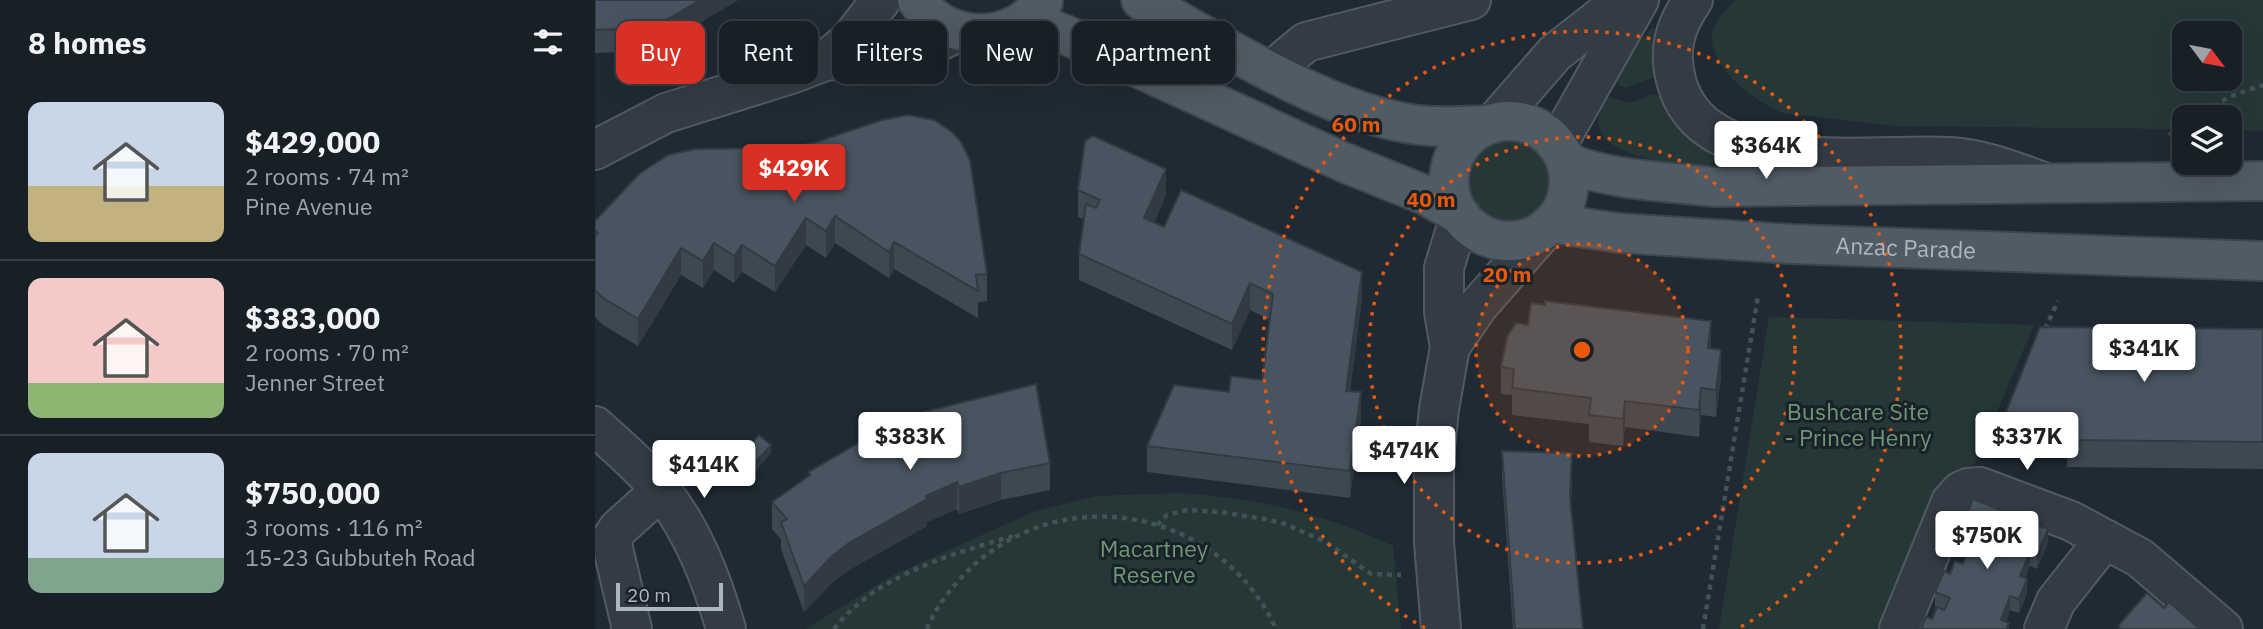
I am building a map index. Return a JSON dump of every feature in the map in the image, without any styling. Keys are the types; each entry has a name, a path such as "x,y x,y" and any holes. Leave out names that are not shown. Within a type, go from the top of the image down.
{"main road":[{"path":"917,0 939,21 960,31 983,34 1016,25 1035,9 1066,35 1343,162 1425,195 1461,216 1480,233 1503,240 1526,238 1547,226 1560,213 1567,197 1569,179 1562,153"},
{"path":"1141,0 1271,71 1323,96 1379,117 1412,124 1444,126 1518,121 1540,129 1562,153 1583,169 1628,177 1713,187 2263,181"},
{"path":"1461,216 1451,193 1451,166 1464,142 1490,124"},
{"name":"Anzac Parade","path":"1547,226 1557,224 1619,233 1826,246 2263,261"}],"street":[{"path":"595,150 666,113 825,61 849,41 881,0"},
{"path":"1271,71 1305,43 1471,0"},
{"path":"1490,124 1555,52 1623,0"},
{"path":"1562,153 1639,0"},
{"path":"1693,0 1677,25 1673,38 1675,75 1682,97 1689,107 1706,124 1726,138 1793,157 1962,158 2008,169 2045,183"},
{"path":"825,61 890,59 921,50 960,31"},
{"path":"1441,629 1433,519 1434,458 1450,347 1445,320 1444,268 1461,216"},
{"path":"1450,347 1478,306 1547,226"},
{"path":"595,426 660,490 678,514 715,590 726,629"},
{"path":"1899,629 1951,502 1961,491 1975,487 2053,513 2140,558 2223,629"},
{"path":"632,629 611,540 618,529 660,490"},
{"path":"2044,629 2056,601 2105,539"}],"path":[{"path":"2216,105 2229,97 2263,85"},
{"path":"1703,629 1758,296"},
{"path":"2041,338 2058,301"},
{"path":"1975,487 2008,412"},
{"path":"1157,525 1172,512 1187,510 1235,514 1285,524 1300,530 1326,542 1373,575 1437,575"},
{"path":"834,629 860,600 906,574 959,552 1061,521 1118,517 1157,525 1187,536 1223,559 1253,590 1276,629"},
{"path":"927,629 944,599 967,572 995,549 1030,531"}],"green space":[{"path":"1735,0 2263,0 2263,131 2242,130 2242,105 2172,105 2172,129 1895,126 1783,113 1759,101 1724,69 1712,44 1714,27"},
{"path":"1653,27 1656,31 1654,77 1626,88 1618,85 1615,77 1630,53"},
{"path":"1653,94 1662,97 1735,160 1706,165 1667,162 1627,152 1610,143 1600,131 1599,116 1608,97 1630,103"},
{"path":"1509,134 1527,138 1542,148 1552,163 1556,181 1552,199 1542,214 1527,224 1509,228 1491,224 1476,214 1466,199 1462,181 1466,163 1476,148 1491,138"},
{"name":"Bushcare Site - Prince Henry","path":"1769,317 2034,325 1975,463 1943,489 1883,629 1719,629"},
{"name":"Macartney Reserve","path":"1179,493 1235,499 1289,509 1341,524 1393,546 1401,629 806,629 891,576 1033,512 1097,496"}],"building":[{"path":"595,0 700,0 664,21 616,21 616,29 595,30"},
{"path":"908,115 934,120 952,132 961,142 970,160 987,274 976,275 978,291 894,242 889,252 835,216 826,231 806,218 775,266 742,245 734,256 714,243 703,261 681,248 638,319 603,298 595,290 595,236 598,233 595,230 595,221 639,174 668,155 695,149 782,148 814,143 882,120"},
{"path":"1093,136 1166,169 1144,218 1164,227 1181,190 1362,272 1346,391 1361,392 1350,471 1147,446 1174,385 1229,392 1231,376 1262,380 1273,294 1250,283 1232,324 1079,254 1086,204 1096,208 1100,200 1078,190 1085,141"},
{"path":"1545,301 1711,321 1708,348 1721,350 1716,390 1701,388 1699,410 1625,401 1623,419 1589,415 1591,398 1512,388 1514,369 1501,367 1507,337 1516,323 1528,325 1531,303 1545,305"},
{"path":"2040,327 2263,329 2263,442 2067,440 2068,425 2001,425"},
{"path":"1036,384 1050,463 1001,473 959,487 957,482 926,496 927,499 849,543 832,556 804,586 781,522 787,519 772,502 810,475 809,472 862,441 869,454 882,447 877,437 914,420 919,430 930,426 924,412"},
{"path":"759,435 771,445 747,472 736,462"},
{"path":"1502,451 1572,453 1570,497 1583,629 1515,629"},
{"path":"1973,499 2048,529 2037,555 2030,552 2020,576 2027,579 2019,599 2010,596 2001,620 2009,623 2006,629 1921,629 1926,617 1932,619 1937,607 1944,610 1950,598 1935,592 1944,571 1950,574 1955,561 1963,564 1974,537 1966,534 1971,523 1965,520"},
{"path":"2147,593 2164,608 2169,602 2200,629 2121,629 2118,626"}]}
